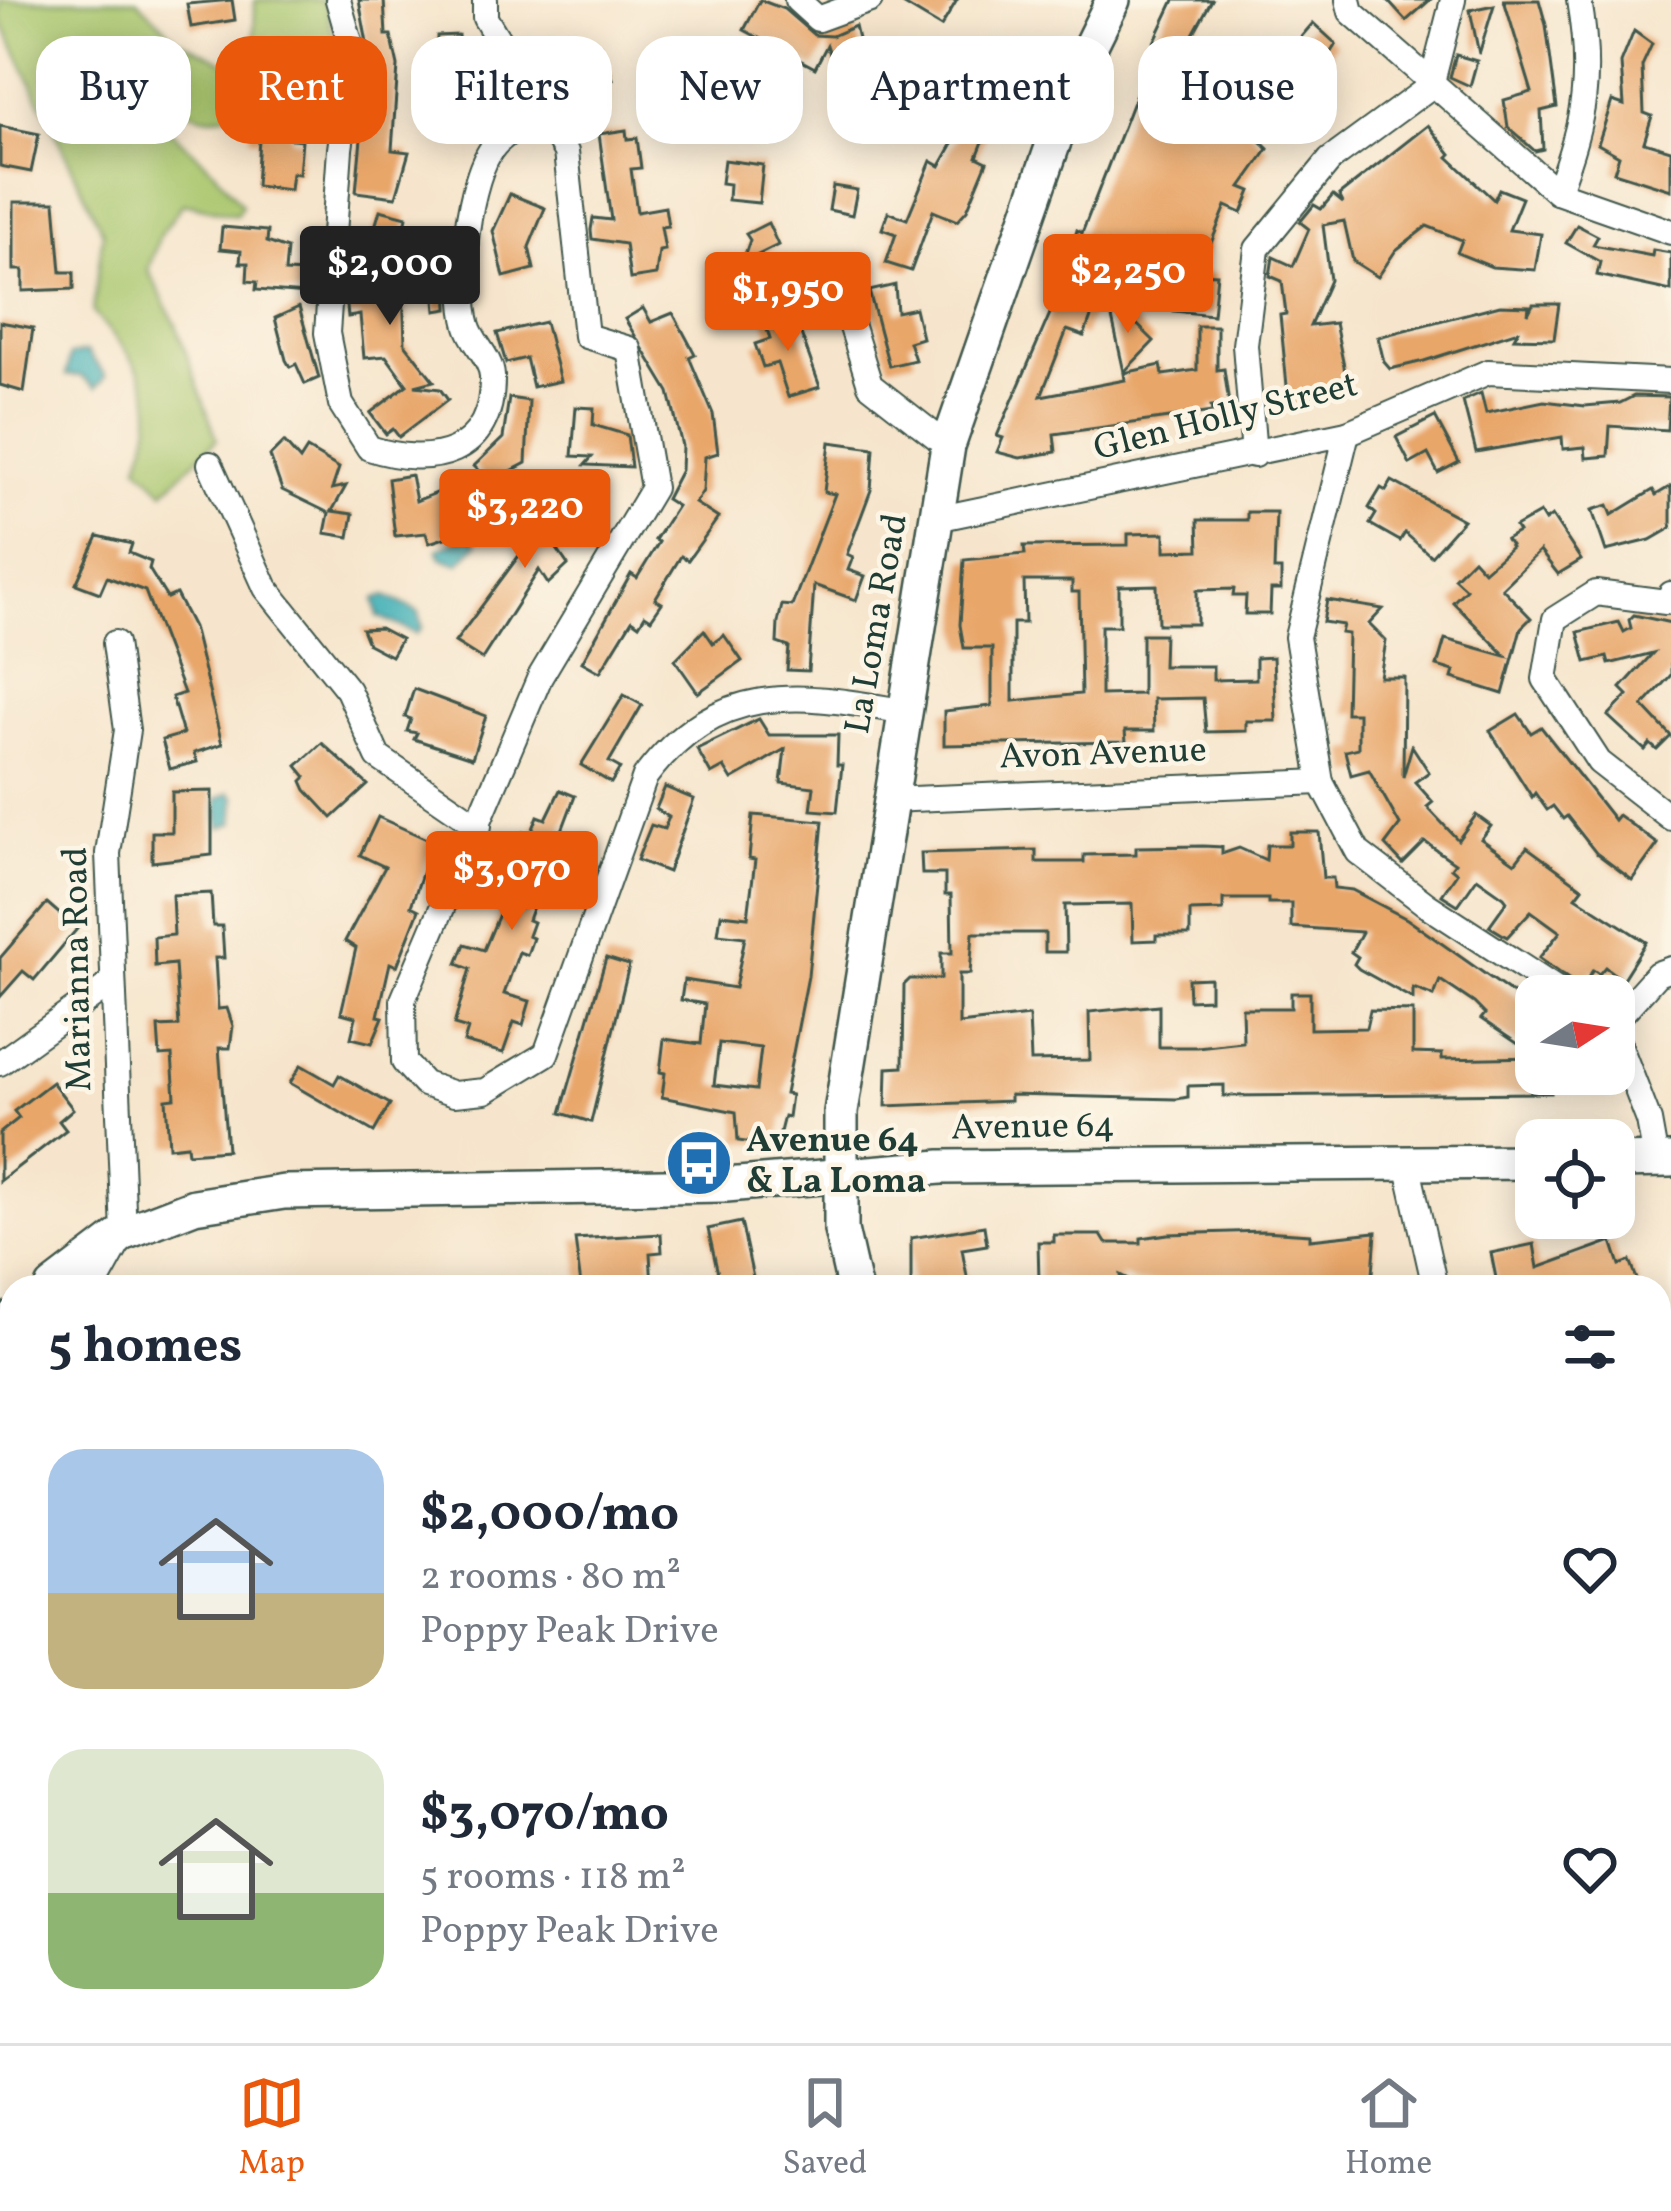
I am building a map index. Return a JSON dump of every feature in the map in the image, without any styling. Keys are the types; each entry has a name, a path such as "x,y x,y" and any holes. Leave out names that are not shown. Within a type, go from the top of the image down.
{"street":[{"path":"338,0 353,53 340,149 327,333 341,404 369,448 410,461 457,451 484,418 492,372 467,325 463,262 474,196 496,144"},
{"path":"485,0 485,18 496,36"},
{"path":"797,0 818,19 870,0"},
{"name":"La Loma Road","path":"851,1275 841,1230 841,1112 901,711 948,446 1081,68 1113,0"},
{"path":"1348,0 1352,12 1431,86 1557,192 1671,232"},
{"path":"1254,455 1245,345 1257,249 1330,160 1431,86 1453,0"},
{"path":"1557,192 1581,130 1590,63 1579,0"},
{"path":"561,144 566,152 586,336 629,349 653,488 540,677 403,1000 404,1062 424,1084 454,1094 485,1091 546,1054 645,776 672,740 740,702 821,696 901,711"},
{"path":"837,279 870,385 948,446"},
{"name":"Glen Holly Street","path":"936,519 1347,433 1488,372 1671,381"},
{"path":"1347,433 1297,637 1321,782 1358,852 1426,905 1534,975"},
{"path":"210,464 266,588 348,690 378,757 479,826"},
{"path":"1669,600 1595,593 1568,610 1555,619 1546,679 1599,762 1671,818"},
{"name":"Marianna Road","path":"115,644 127,730 108,853 124,1233"},
{"name":"Avon Avenue","path":"888,800 1321,782"},
{"path":"1635,1001 1657,974 1671,969"},
{"path":"0,1063 110,984"},
{"path":"1635,1083 1664,1160"},
{"name":"Avenue 64","path":"69,1275 124,1233 194,1206 284,1192 703,1186 941,1167 1515,1162"},
{"path":"1407,1163 1432,1275"},
{"path":"101,1275 124,1233"}],"green space":[{"path":"0,0 137,0 174,36 36,36 36,93 0,18"},
{"path":"255,0 324,0 334,36 254,36"},
{"path":"191,46 215,58 215,116 191,112"},
{"path":"61,144 185,144 242,205 236,215 183,203 160,235 148,270 176,325 217,439 164,491 138,465 150,418 144,381 93,312 103,232"}],"water":[{"path":"87,352 106,376 96,388 81,376 66,375 70,355"},
{"path":"470,535 477,544 459,564 442,558 438,549"},
{"path":"386,596 419,612 422,627 416,634 378,616 375,599"},
{"path":"230,792 235,798 234,823 220,828 217,799"}],"building":[{"path":"232,0 235,20 191,27 187,4"},
{"path":"359,0 384,0 386,35 391,35 398,66 392,150 409,152 396,197 356,192 361,144 387,144 387,36 366,36"},
{"path":"760,0 784,9 814,35 832,36 827,36 815,68 803,62 803,36 755,36 744,30"},
{"path":"896,0 957,0 941,27"},
{"path":"1174,0 1212,0 1192,36 1157,36"},
{"path":"1387,0 1430,0 1406,21"},
{"path":"1504,0 1539,0 1546,25 1557,107 1541,111 1543,149 1535,151 1508,127 1504,100 1532,92"},
{"path":"1494,5 1479,54 1470,10"},
{"path":"1313,23 1327,36 1302,36"},
{"path":"855,26 857,36 832,36"},
{"path":"1634,31 1652,44 1642,66 1644,113 1652,116 1644,142 1671,150 1671,190 1614,172 1619,156 1598,144 1612,101 1624,105 1621,63"},
{"path":"1456,55 1477,61 1470,86 1450,77"},
{"path":"1136,94 1138,144 1263,144 1268,149 1241,187 1251,191 1242,213 1226,206 1199,273 1217,274 1213,315 1173,311 1176,262 1134,245 1127,264 1119,261 1107,295 1104,282 1084,336 1067,330 1041,396 1125,380 1124,373 1161,365 1163,375 1197,370 1197,326 1217,326 1217,370 1224,369 1229,404 1211,406 1212,412 1054,434 1056,452 1020,458 997,452 1003,438 997,436"},
{"path":"1428,125 1451,154 1448,157 1494,200 1499,189 1522,198 1509,230 1541,234 1535,270 1492,267 1457,253 1462,240 1427,226 1396,250 1378,277 1353,261 1344,221 1323,225 1330,280 1310,326 1335,323 1349,391 1289,406 1280,315 1286,314 1282,281 1270,276 1273,257 1293,266 1309,229 1300,222 1314,205 1321,209 1333,195 1343,203 1339,195"},
{"path":"0,126 36,133 31,172 0,166"},
{"path":"626,130 627,139 636,138 641,168 631,169 637,212 665,207 668,226 661,227 665,250 659,251 656,275 630,279 625,244 592,239 593,218 611,220 600,144 612,144 612,132"},
{"path":"259,144 302,144 299,174 292,173 290,190 256,186"},
{"path":"952,144 982,144 977,157 987,162 967,210 957,221 933,211 911,271 886,263 896,234 882,229 888,212 907,219 931,161 940,166"},
{"path":"724,160 763,165 759,203 728,200 729,184 721,183"},
{"path":"833,186 857,190 852,215 829,210"},
{"path":"510,194 545,208 529,247 534,269 504,277 493,231"},
{"path":"14,202 55,202 61,272 74,272 74,289 23,291 23,270 14,270"},
{"path":"380,210 407,217 391,289 403,287 405,344 434,381 415,386 440,389 448,400 399,437 393,429 386,434 370,413 407,385 386,356 364,358 360,315 348,317 346,297 359,259 365,261"},
{"path":"768,223 778,245 742,263 750,240 746,234"},
{"path":"1577,225 1598,236 1593,245 1652,256 1653,250 1671,253 1671,291 1597,275 1600,262 1566,243"},
{"path":"222,227 268,231 267,242 287,249 285,272 306,273 305,294 256,290 257,282 247,281 248,263 240,263 241,251 220,249"},
{"path":"757,256 778,263 763,307 730,295 740,266"},
{"path":"895,285 897,312 915,308 922,338 909,342 915,360 889,366 869,291"},
{"path":"447,286 448,309 436,311 434,288"},
{"path":"1107,295 1154,341 1124,372"},
{"path":"1533,304 1559,304 1554,339 1514,338 1518,331 1390,369 1384,362 1378,337 1500,305 1529,306 1528,314"},
{"path":"299,307 319,378 305,384 296,364 290,367 286,360 275,318"},
{"path":"643,308 651,322 673,313 695,354 689,357 713,414 718,453 705,457 703,491 695,503 718,518 688,560 681,556 655,599 662,603 651,619 645,615 639,625 632,620 600,672 582,662 631,574 637,578 677,506 666,499 681,470 682,446 669,392 625,319"},
{"path":"793,311 820,387 788,397 777,363 763,367 755,344 770,339 764,320"},
{"path":"0,322 33,328 24,392 0,385"},
{"path":"545,322 560,381 533,387 526,358 506,363 497,333"},
{"path":"1481,393 1486,413 1544,401 1585,406 1620,403 1634,396 1669,397 1667,430 1610,426 1608,456 1586,458 1585,447 1563,449 1562,437 1476,452 1463,401"},
{"path":"509,398 529,401 526,463 490,482 474,466 503,438"},
{"path":"576,407 594,408 593,425 627,435 631,467 585,465 592,457 572,456"},
{"path":"1435,417 1459,462 1438,473 1428,454 1410,464 1396,437"},
{"path":"284,442 300,460 307,449 339,468 332,489 346,486 332,511 353,514 349,537 325,533 329,513 282,490 270,456"},
{"path":"830,442 874,448 871,490 847,554 853,557 848,570 865,576 856,600 814,585 808,671 787,670 789,647 777,643 778,623 782,605 792,606 835,494 824,492"},
{"path":"411,475 416,501 458,484 475,528 429,543 426,533 395,536 388,479"},
{"path":"1392,481 1463,520 1431,556 1405,533 1400,541 1370,524 1376,514 1369,508 1381,488 1386,491"},
{"path":"569,482 587,498 555,546 568,565 548,584 539,570 482,659 455,642 535,534 530,524"},
{"path":"1671,486 1671,528 1650,540 1606,551 1592,510 1608,505 1612,515 1653,490 1656,495"},
{"path":"1247,512 1276,512 1274,570 1281,570 1281,590 1271,590 1270,614 1245,614 1246,596 1233,596 1234,589 1197,590 1197,624 1158,624 1157,585 1119,586 1119,626 1101,626 1101,695 1142,694 1142,634 1164,634 1163,666 1213,666 1213,680 1256,679 1256,658 1273,657 1276,721 1246,721 1246,731 1206,732 1203,698 1153,699 1154,731 1125,731 1126,742 944,745 944,711 992,706 992,648 964,648 960,625 964,560 1025,554 1024,546 1128,545 1128,534 1165,533 1165,551 1199,550 1198,520 1247,520","holes":["1024,581 1072,581 1072,592 1079,592 1081,694 1013,701 1013,623 1025,623"]},
{"path":"1540,513 1545,521 1552,516 1581,560 1558,574 1540,551 1502,588 1531,618 1521,628 1503,694 1452,678 1454,671 1437,666 1445,639 1506,656 1453,602 1466,589 1454,578 1473,559 1484,571 1511,547 1506,539 1518,532 1515,527"},
{"path":"98,536 132,544 129,553 151,562 149,569 167,598 176,594 193,627 222,744 194,753 197,762 170,769 162,740 183,734 172,697 184,693 145,591 107,577 100,593 76,584"},
{"path":"1327,600 1383,609 1369,624 1386,641 1380,677 1404,677 1403,777 1412,746 1429,772 1415,782 1433,802 1427,807 1458,840 1476,815 1491,826 1481,839 1515,863 1527,847 1583,888 1576,897 1646,942 1625,975 1605,967 1599,974 1593,970 1590,975 1563,975 1539,958 1560,932 1531,911 1507,937 1489,926 1507,901 1504,897 1477,878 1458,905 1442,895 1457,873 1451,868 1455,863 1425,842 1403,864 1385,845 1400,825 1369,770 1351,775 1345,751 1358,748 1358,713 1346,713 1348,634 1341,633 1343,625 1323,622"},
{"path":"1634,615 1671,623 1671,675 1643,706 1671,736 1657,750 1650,744 1645,750 1608,716 1628,695 1621,688 1653,653 1609,664 1607,657 1586,662 1578,632 1619,622 1624,632 1631,628 1629,620"},
{"path":"380,628 401,639 391,656 368,644 362,629"},
{"path":"704,630 713,643 724,635 742,661 698,693 675,660"},
{"path":"414,689 486,716 472,758 414,739 417,733 407,731 411,719 405,717"},
{"path":"624,695 642,705 609,762 620,768 611,783 581,765"},
{"path":"1518,714 1531,733 1541,727 1614,820 1618,815 1658,844 1632,880 1596,853 1567,816 1563,819 1553,806 1547,810 1535,793 1532,797 1490,731"},
{"path":"759,719 769,735 838,735 837,765 842,765 837,812 811,810 814,787 781,783 785,749 732,780 724,767 711,774 697,749"},
{"path":"322,743 368,785 332,818 306,790 302,781 306,777 297,766"},
{"path":"665,787 694,799 668,872 637,860 651,825 664,829 669,817 656,809"},
{"path":"560,790 575,796 552,857 588,875 583,890 544,876 528,920 533,922 528,936 533,938 527,955 519,952 504,994 530,1001 523,1025 514,1022 503,1053 464,1042 468,1029 454,1025 470,969 457,964 465,944 484,950 510,888 493,882 500,864 510,868 524,832 531,834 538,816 546,819"},
{"path":"212,791 212,855 152,862 152,832 172,832 172,792"},
{"path":"753,815 823,821 808,976 785,1094 791,1095 788,1117 784,1116 779,1136 770,1135 768,1145 738,1141 736,1112 662,1097 665,1073 660,1072 664,1039 701,1044 705,1004 681,1000 684,980 735,988 745,937 718,934 721,914 748,917 755,860 749,859","holes":["719,1043 761,1048 756,1090 714,1085"]},
{"path":"378,817 433,842 411,906 419,910 397,966 390,963 378,1016 383,1017 372,1043 351,1038 356,1017 341,1013 356,948 345,941 385,867 360,855"},
{"path":"1290,832 1319,832 1323,878 1333,878 1334,888 1352,890 1407,919 1515,995 1515,1042 1481,1019 1485,1014 1474,1003 1440,980 1434,996 1413,988 1413,999 1359,969 1354,964 1358,957 1351,952 1362,932 1291,927 1291,903 1268,903 1268,899 1223,899 1223,910 1190,911 1190,935 1133,941 1132,904 1065,905 1066,952 1045,952 1045,933 973,933 970,974 959,974 959,1024 1029,1016 1031,1061 1090,1060 1089,1012 1159,1005 1159,1047 1197,1047 1243,1042 1242,1008 1291,1008 1291,993 1310,993 1310,1029 1366,1028 1370,1010 1413,1011 1413,1053 1442,1054 1442,1059 1515,1057 1515,1093 1224,1096 1224,1085 1188,1086 1188,1097 1177,1099 1010,1095 1010,1101 886,1106 887,1068 903,1067 904,985 910,979 941,979 941,953 952,953 951,895 945,895 945,874 922,874 921,853 1036,850 1036,862 1084,862 1084,855 1136,854 1136,847 1203,846 1222,847 1222,854 1239,848 1266,860 1267,845 1290,845"},
{"path":"211,893 213,926 222,926 224,958 215,958 218,1009 227,1008 233,1026 230,1048 219,1048 227,1150 188,1153 187,1145 169,1147 166,1099 175,1098 172,1055 160,1056 158,1027 179,1026 175,964 155,966 154,937 174,935 172,895"},
{"path":"47,903 77,929 34,980 23,971 0,997 0,958"},
{"path":"606,958 629,965 591,1122 561,1113"},
{"path":"1210,978 1210,999 1189,1000 1188,979"},
{"path":"301,1065 334,1084 339,1075 390,1104 374,1132 290,1083"},
{"path":"52,1082 73,1109 59,1121 66,1130 0,1181 0,1133 19,1118 14,1111"},
{"path":"741,1222 752,1275 718,1275 708,1229"},
{"path":"984,1226 987,1245 962,1249 967,1275 911,1275 911,1238"},
{"path":"1263,1231 1310,1234 1310,1239 1376,1232 1373,1275 1039,1275 1038,1242 1054,1242 1054,1235 1101,1235 1106,1243 1141,1243 1141,1238"},
{"path":"661,1234 662,1252 650,1253 651,1275 580,1275 575,1239"},
{"path":"1612,1241 1620,1265 1630,1261 1635,1275 1495,1275 1491,1253 1534,1244 1538,1268"}],"place":[{"name":"Avenue 64 & La Loma","path":"699,1163"}]}
